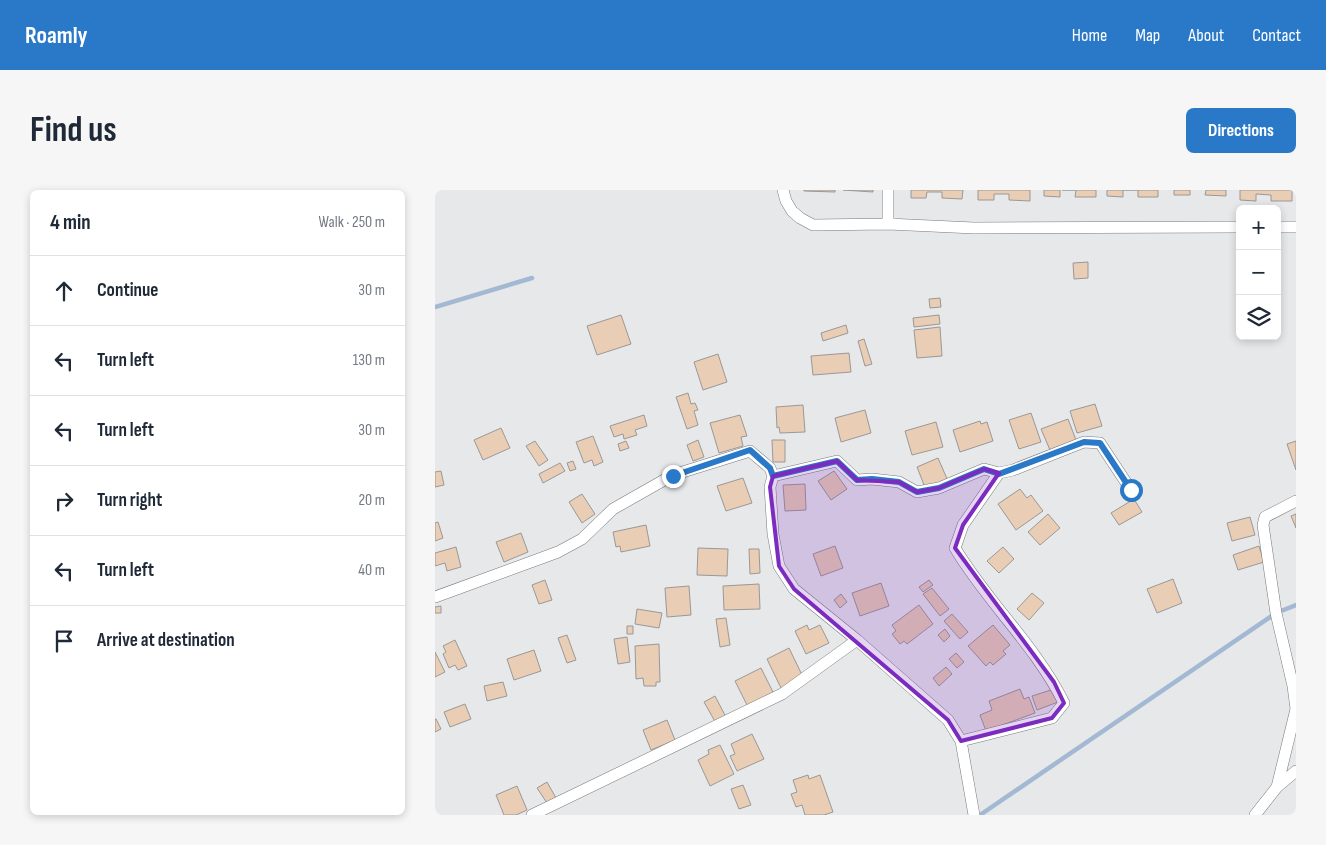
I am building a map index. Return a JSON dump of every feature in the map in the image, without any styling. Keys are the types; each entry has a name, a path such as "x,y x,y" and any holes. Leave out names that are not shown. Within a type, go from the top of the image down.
{"street":[{"path":"783,190 792,211 813,225 888,224 975,228 1236,228"},
{"path":"888,190 888,224"},
{"path":"1281,227 1296,227"},
{"path":"961,741 1052,718 1064,703 1054,682 994,600 967,568 955,548 963,525 999,474 1084,442 1100,443 1131,490"},
{"path":"435,596 558,552 582,539 613,509 673,476 750,450 770,468 773,476 770,487 773,534 779,566 794,589 857,640 948,720 961,741 974,815"},
{"path":"773,476 837,461 857,480 872,479 899,482 917,492 939,488 984,469 999,474"},
{"path":"1277,787 1296,709 1293,686 1276,613 1263,525 1265,517 1296,501"},
{"path":"532,815 781,694 857,640"},
{"path":"1255,815 1277,787 1296,771"}],"highlighted area":[{"path":"837,461 857,480 899,482 917,492 939,488 984,469 999,473 963,525 955,548 1054,682 1064,703 1052,718 961,741 948,720 794,589 779,566 770,487 773,476"}],"building":[{"path":"835,190 835,192 804,191"},
{"path":"843,190 873,190 873,192"},
{"path":"911,190 963,190 962,199 942,198 942,192 927,192 926,198 911,198"},
{"path":"978,190 1030,190 1030,201 1009,200 1009,194 994,194 994,200 978,200"},
{"path":"1044,190 1060,190 1060,197 1044,196"},
{"path":"1076,190 1096,190 1096,197 1075,197"},
{"path":"1107,190 1123,190 1123,197 1107,196"},
{"path":"1138,190 1158,190 1158,197 1138,197"},
{"path":"1174,190 1190,190 1190,195 1174,195"},
{"path":"1206,190 1226,190 1226,196 1205,195"},
{"path":"1240,190 1292,190 1292,201 1271,201 1271,195 1256,194 1256,201 1240,200"},
{"path":"1088,262 1088,278 1074,279 1073,263"},
{"path":"940,298 941,307 930,308 929,299"},
{"path":"621,315 631,344 597,355 587,326"},
{"path":"939,315 940,324 914,327 913,318"},
{"path":"846,325 848,333 823,341 821,333"},
{"path":"940,327 942,356 917,358 914,330"},
{"path":"864,339 872,364 865,366 858,341"},
{"path":"849,353 851,372 813,375 811,356"},
{"path":"718,354 727,382 703,390 694,362"},
{"path":"688,393 691,404 695,403 698,410 694,411 698,425 687,429 676,397"},
{"path":"1095,404 1102,426 1077,433 1070,411"},
{"path":"803,405 805,432 780,433 779,427 777,428 776,407"},
{"path":"865,410 871,433 841,442 835,418"},
{"path":"1031,413 1041,442 1019,449 1009,420"},
{"path":"644,415 647,426 635,430 637,435 624,439 623,434 614,437 610,426"},
{"path":"740,415 747,436 741,437 743,446 719,453 710,423"},
{"path":"1068,419 1076,440 1050,450 1041,429"},
{"path":"980,421 981,424 987,422 993,441 960,452 953,430"},
{"path":"936,422 943,447 912,455 905,431"},
{"path":"501,428 510,448 483,460 474,440"},
{"path":"593,436 603,462 594,466 592,460 584,463 576,442"},
{"path":"698,440 704,457 693,461 687,445"},
{"path":"772,440 785,440 785,462 773,462"},
{"path":"535,441 548,460 539,466 526,446"},
{"path":"626,441 629,448 620,451 618,444"},
{"path":"1296,441 1296,470 1287,444"},
{"path":"938,458 948,481 926,490 917,467"},
{"path":"573,461 576,469 570,471 567,463"},
{"path":"560,463 565,471 543,483 539,474"},
{"path":"441,471 444,485 435,487 435,472"},
{"path":"834,471 847,489 831,500 818,481"},
{"path":"743,478 752,503 726,511 717,486"},
{"path":"805,484 806,510 785,511 783,485"},
{"path":"1020,489 1027,498 1031,495 1043,511 1016,530 998,504"},
{"path":"582,494 595,514 582,523 569,502"},
{"path":"1134,499 1142,512 1119,525 1111,513"},
{"path":"1048,514 1060,528 1040,545 1028,532"},
{"path":"1296,514 1296,528 1291,516"},
{"path":"1250,517 1255,535 1232,541 1227,523"},
{"path":"438,522 443,538 435,541 435,523"},
{"path":"646,525 650,546 621,552 620,546 616,547 613,532"},
{"path":"521,533 528,552 504,562 496,542"},
{"path":"835,546 843,568 821,576 813,554"},
{"path":"1259,546 1264,562 1238,570 1233,555"},
{"path":"456,547 461,567 447,571 445,563 435,566 435,553"},
{"path":"1003,547 1014,559 999,573 987,561"},
{"path":"698,548 728,549 727,576 697,575"},
{"path":"749,549 759,549 760,573 750,574"},
{"path":"1173,579 1182,603 1157,613 1147,589"},
{"path":"545,580 552,600 539,604 532,585"},
{"path":"929,580 933,585 923,592 919,587"},
{"path":"881,583 889,606 860,616 852,593"},
{"path":"759,584 760,609 724,610 723,586"},
{"path":"689,586 691,615 667,617 665,588"},
{"path":"932,588 949,609 940,616 923,594"},
{"path":"1032,593 1044,603 1029,620 1017,609"},
{"path":"841,594 847,602 840,608 834,600"},
{"path":"919,605 933,624 907,644 904,641 900,644 892,634 896,631 892,625"},
{"path":"441,606 441,613 435,613 435,607"},
{"path":"637,609 662,613 659,628 635,624"},
{"path":"952,614 968,632 960,639 944,621"},
{"path":"726,618 730,645 720,647 716,619"},
{"path":"807,625 809,630 820,625 829,643 806,654 795,631"},
{"path":"993,625 1010,645 1003,651 1006,654 993,665 990,662 986,666 968,646"},
{"path":"627,626 633,626 633,634 627,634"},
{"path":"945,629 950,636 944,642 938,635"},
{"path":"567,635 576,660 567,663 558,638"},
{"path":"627,637 630,662 618,664 614,639"},
{"path":"455,640 467,666 458,670 455,665 449,668 443,654 446,652 443,646"},
{"path":"659,644 660,682 656,682 656,686 644,686 643,678 636,679 635,646"},
{"path":"789,648 803,677 781,688 767,659"},
{"path":"534,650 541,671 514,680 507,659"},
{"path":"435,652 445,672 435,677"},
{"path":"956,653 964,662 957,668 949,659"},
{"path":"946,667 952,674 939,686 933,678"},
{"path":"761,668 775,696 749,709 735,681"},
{"path":"503,682 507,696 487,701 484,686"},
{"path":"1020,689 1024,699 1029,697 1035,713 986,731 980,715 992,710 989,701"},
{"path":"1054,689 1058,702 1037,710 1032,696"},
{"path":"715,696 727,719 717,725 704,702"},
{"path":"465,704 471,719 450,727 444,712"},
{"path":"435,719 441,729 435,732"},
{"path":"667,720 675,740 651,750 643,730"},
{"path":"752,734 764,759 737,771 730,756 735,754 731,744"},
{"path":"720,745 734,774 710,786 698,760 709,754 708,750"},
{"path":"808,775 809,779 820,775 833,812 824,815 805,815 802,805 796,807 791,794 797,792 793,780"},
{"path":"547,782 556,798 547,803 537,788"},
{"path":"743,785 751,805 739,809 731,789"},
{"path":"517,786 527,810 516,815 504,815 496,795"}],"waterway":[{"path":"435,307 532,278"},
{"path":"980,815 1276,613 1296,605"}],"route":[{"path":"673,476 750,450 770,468 773,476 837,461 857,480 872,479 899,482 917,492 939,488 984,469 999,474 1013,470 1084,442 1100,443 1131,490"}]}
